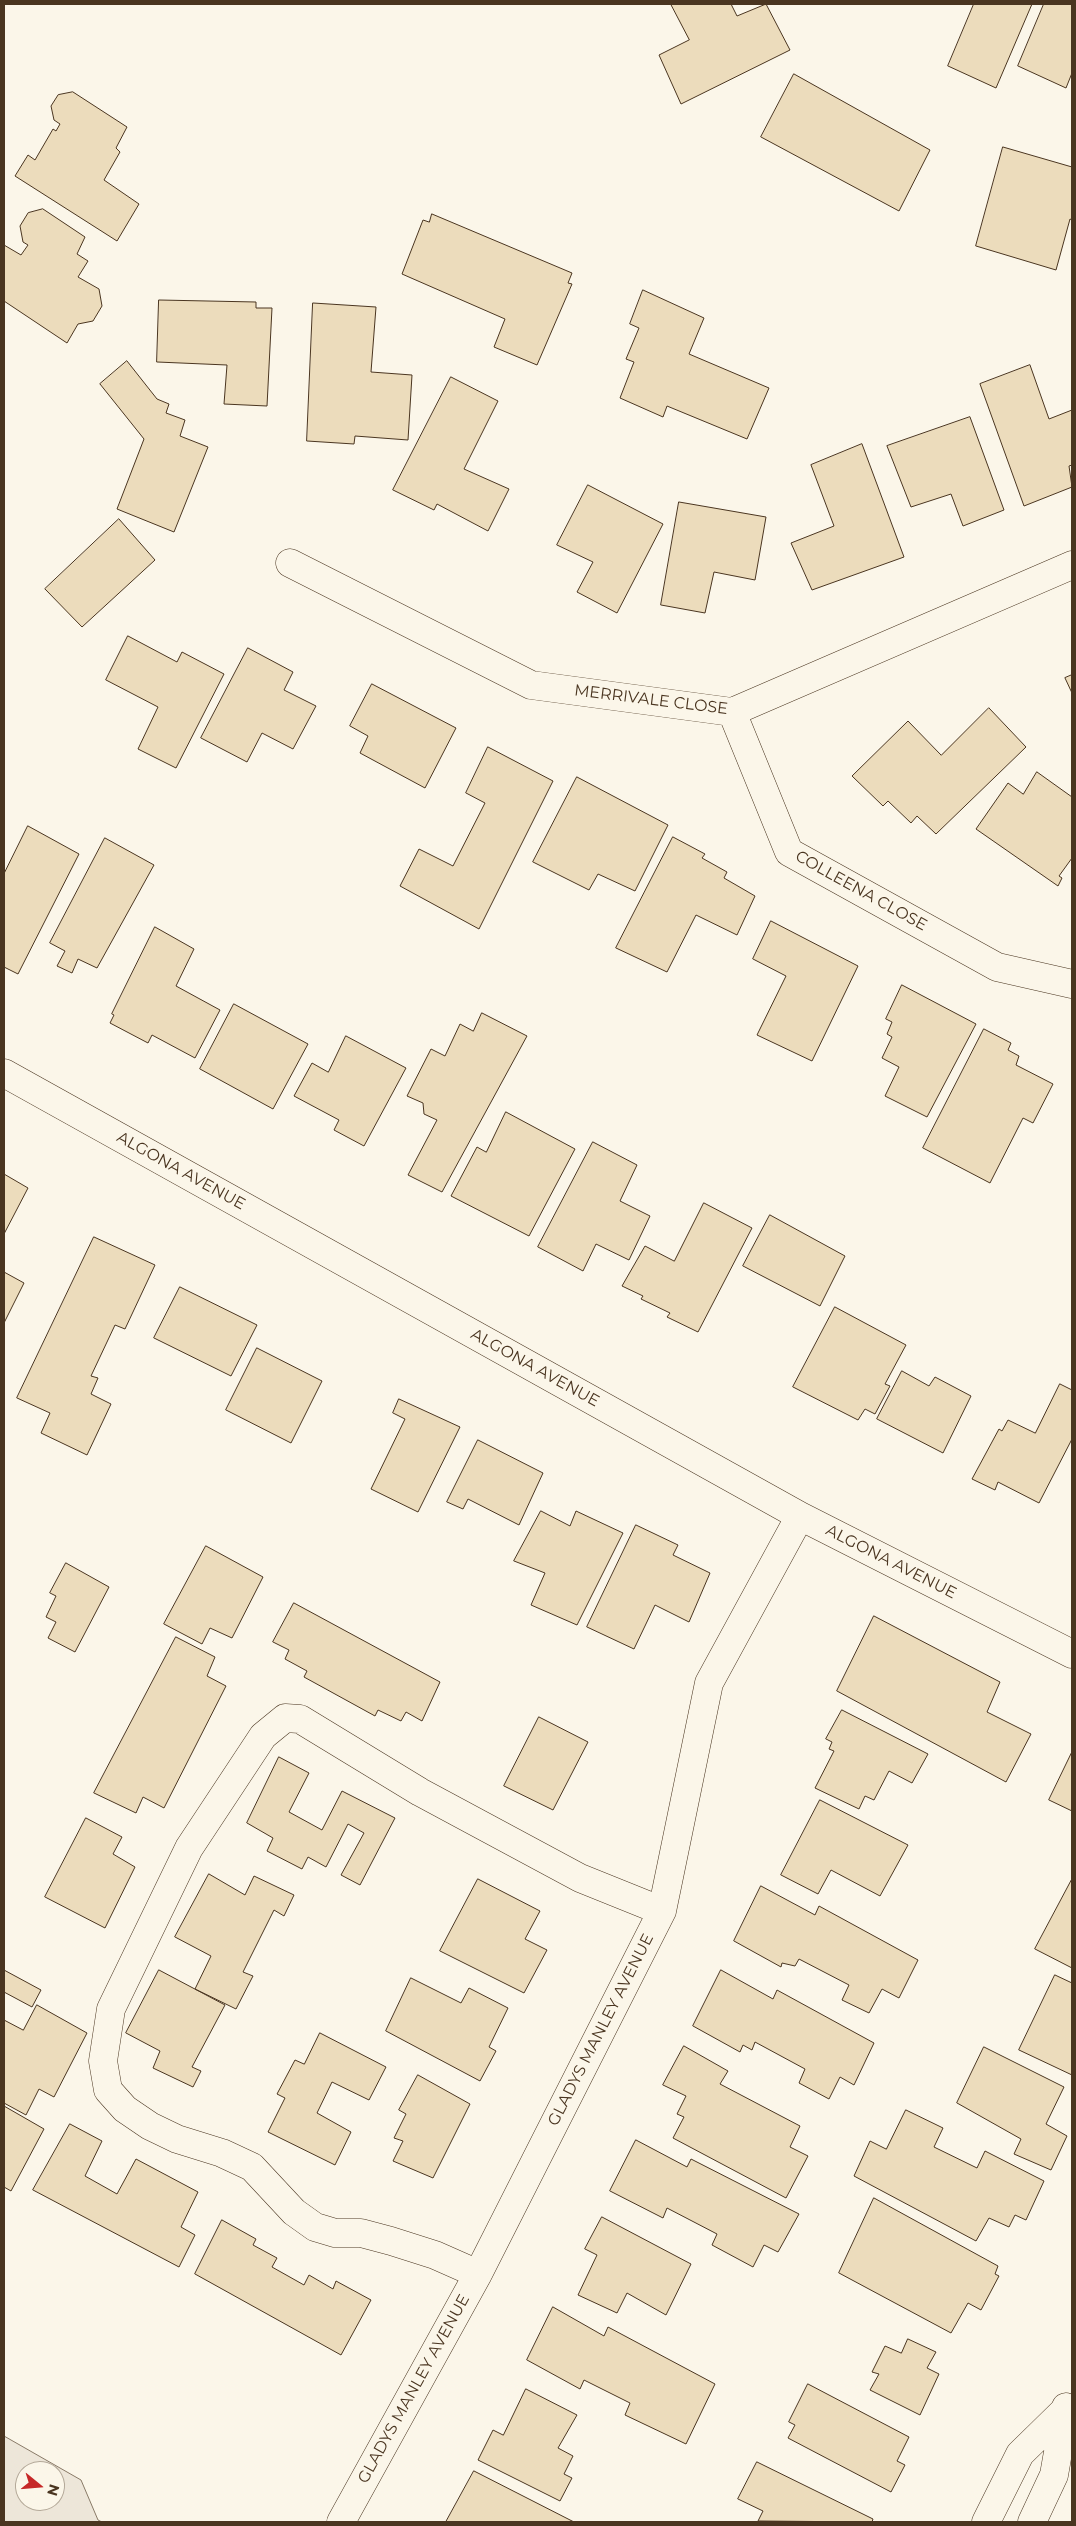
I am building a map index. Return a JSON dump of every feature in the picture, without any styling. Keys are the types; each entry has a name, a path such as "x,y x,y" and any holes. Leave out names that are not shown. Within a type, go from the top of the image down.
{"street":[{"name":"MERRIVALE CLOSE","path":"290,563 531,685 732,712 1072,565"},
{"name":"COLLEENA CLOSE","path":"732,712 789,852 997,967 1072,984"},
{"name":"ALGONA AVENUE","path":"4,1073 800,1516 1072,1654"},
{"name":"GLADYS MANLEY AVENUE","path":"341,2522 478,2274 662,1911 709,1683 800,1516"},
{"path":"478,2274 435,2255 391,2241 361,2233 335,2233 315,2227 294,2212 252,2167 222,2153 177,2139 150,2126 125,2110 108,2090 104,2061 111,2009 190,1848 263,1736 285,1718 300,1719 420,1792 580,1878 662,1911"},
{"path":"986,2522 1020,2454 1068,2403"},
{"path":"1032,2522 1054,2475 1068,2403"}],"shaded area":[{"path":"4,2436 48,2461 15,2461 15,2511 65,2511 65,2471 81,2480 98,2520 102,2522 4,2522"}],"building":[{"path":"671,4 731,4 737,16 766,4 790,50 681,104 659,55 689,40"},
{"path":"974,4 1032,4 996,88 948,66"},
{"path":"1044,4 1072,4 1072,73 1066,88 1018,66"},
{"path":"794,74 930,150 899,211 761,137"},
{"path":"73,92 127,127 116,148 120,152 104,180 139,204 117,241 15,176 28,155 35,160 53,129 56,131 60,124 54,120 51,106 58,95"},
{"path":"1003,147 1072,167 1072,220 1070,219 1056,270 976,246"},
{"path":"43,209 85,237 77,254 88,261 78,277 99,289 102,306 93,321 78,324 67,343 4,301 4,245 21,255 28,245 23,242 20,226 28,213"},
{"path":"432,214 572,273 568,283 572,284 537,365 494,347 505,319 402,274 423,220 429,222"},
{"path":"643,290 704,318 689,354 769,388 747,439 667,406 663,417 620,398 634,362 626,359 639,328 630,324"},
{"path":"159,300 256,302 256,308 272,308 267,406 224,404 227,365 157,362"},
{"path":"313,303 376,307 371,372 412,375 408,440 355,436 354,444 307,441"},
{"path":"127,361 157,399 169,404 166,413 185,420 180,436 208,447 174,532 117,509 144,439 100,384"},
{"path":"1030,365 1049,419 1072,410 1072,465 1069,466 1072,487 1024,506 980,384"},
{"path":"451,377 498,401 464,469 509,489 488,531 437,504 434,510 393,490"},
{"path":"970,417 1004,510 963,526 951,494 911,507 887,446"},
{"path":"862,444 904,557 812,590 791,543 834,526 811,465"},
{"path":"588,485 663,524 617,613 577,592 593,562 557,545"},
{"path":"679,502 766,517 755,580 714,572 705,613 661,605"},
{"path":"119,519 155,560 82,627 45,589"},
{"path":"128,636 177,662 182,652 224,674 176,768 138,749 158,707 106,680"},
{"path":"248,648 293,672 284,690 316,706 293,749 262,733 247,762 201,738"},
{"path":"1072,675 1072,693 1065,678"},
{"path":"372,684 456,728 425,788 360,753 368,736 350,726"},
{"path":"989,708 1026,747 936,834 917,816 911,823 888,801 883,806 852,776 908,721 941,755"},
{"path":"488,747 553,781 479,929 400,886 419,849 453,866 485,803 466,793"},
{"path":"1037,772 1072,797 1072,858 1059,876 1062,878 1058,886 976,829 1008,783 1023,794"},
{"path":"577,777 668,825 635,891 598,874 589,890 533,862"},
{"path":"28,826 79,854 18,974 4,967 4,874"},
{"path":"673,837 705,854 702,858 727,872 724,878 755,896 737,935 696,915 667,972 616,948"},
{"path":"105,838 154,865 97,968 78,959 72,973 57,966 65,951 50,943"},
{"path":"771,921 858,966 812,1061 757,1035 786,976 753,959"},
{"path":"155,927 194,949 176,986 220,1010 195,1058 152,1035 148,1043 110,1023 114,1015 112,1014"},
{"path":"902,985 976,1024 927,1117 885,1096 899,1067 882,1058 892,1037 887,1034 892,1022 886,1019"},
{"path":"234,1004 308,1044 273,1109 200,1069"},
{"path":"482,1013 527,1036 442,1192 408,1175 437,1120 424,1114 423,1103 407,1096 431,1049 445,1056 460,1024 473,1031"},
{"path":"984,1029 1011,1043 1008,1050 1019,1056 1016,1065 1053,1084 1033,1123 1023,1118 990,1183 923,1148"},
{"path":"346,1036 406,1068 364,1146 334,1130 339,1120 294,1096 312,1063 328,1072"},
{"path":"506,1112 575,1149 529,1236 451,1196 477,1147 486,1152"},
{"path":"593,1142 637,1165 620,1201 650,1216 629,1260 596,1244 583,1271 538,1247"},
{"path":"4,1174 28,1188 4,1234"},
{"path":"704,1203 752,1228 698,1332 667,1317 670,1313 641,1299 643,1296 622,1286 645,1246 674,1261"},
{"path":"770,1215 845,1256 820,1306 743,1266"},
{"path":"94,1237 155,1265 125,1329 115,1325 91,1376 98,1378 91,1394 111,1404 87,1455 41,1433 50,1413 17,1398"},
{"path":"4,1272 24,1283 4,1323"},
{"path":"180,1287 257,1325 231,1376 154,1338"},
{"path":"835,1307 906,1345 885,1384 890,1386 875,1414 865,1409 858,1420 793,1387"},
{"path":"257,1348 322,1381 291,1443 226,1410"},
{"path":"902,1371 929,1386 935,1377 971,1396 943,1453 877,1419"},
{"path":"1060,1384 1072,1390 1072,1439 1039,1503 998,1482 995,1490 972,1479 999,1429 1002,1431 1008,1420 1035,1433"},
{"path":"399,1399 460,1427 418,1512 371,1489 405,1419 393,1413"},
{"path":"478,1440 543,1473 519,1525 468,1499 463,1509 447,1502"},
{"path":"541,1511 570,1526 576,1511 623,1533 577,1625 531,1605 545,1573 514,1561"},
{"path":"636,1525 678,1545 673,1555 710,1573 689,1622 655,1605 634,1649 587,1627"},
{"path":"206,1546 263,1577 232,1638 210,1628 202,1644 164,1624"},
{"path":"66,1563 109,1587 75,1652 48,1638 56,1622 46,1617 56,1596 50,1593"},
{"path":"294,1603 440,1682 422,1721 406,1712 401,1721 378,1710 375,1716 304,1677 307,1671 285,1659 289,1650 273,1642"},
{"path":"874,1616 1000,1682 987,1712 1031,1734 1006,1782 837,1691"},
{"path":"176,1637 215,1657 207,1676 226,1686 164,1808 143,1797 136,1813 94,1793"},
{"path":"842,1710 928,1754 912,1783 889,1771 874,1800 865,1796 859,1809 815,1788 834,1751 829,1749 832,1742 826,1739"},
{"path":"539,1717 588,1742 553,1810 504,1786"},
{"path":"1072,1752 1072,1811 1049,1800"},
{"path":"279,1757 309,1773 289,1812 322,1830 342,1791 395,1818 360,1885 341,1875 364,1833 348,1824 326,1867 308,1857 302,1869 267,1851 273,1838 247,1823"},
{"path":"820,1800 908,1845 880,1896 831,1870 818,1894 781,1875"},
{"path":"86,1818 122,1837 113,1854 135,1867 105,1928 45,1897"},
{"path":"209,1874 245,1895 254,1876 294,1895 284,1916 274,1910 243,1972 253,1976 236,2009 195,1989 211,1956 175,1937"},
{"path":"478,1879 540,1911 525,1939 547,1950 524,1993 440,1951"},
{"path":"1072,1879 1072,1968 1035,1949"},
{"path":"761,1886 815,1915 819,1906 918,1960 899,1998 882,1989 869,2013 842,2000 849,1985 799,1959 795,1966 782,1963 781,1967 734,1941"},
{"path":"4,1970 41,1990 32,2007 4,1992"},
{"path":"159,1970 225,2005 192,2067 201,2071 193,2087 153,2068 160,2051 126,2033"},
{"path":"721,1970 773,1999 777,1990 874,2043 854,2085 840,2077 829,2099 799,2083 805,2069 755,2042 752,2050 743,2045 740,2052 693,2026"},
{"path":"1055,1975 1072,1983 1072,2075 1019,2050"},
{"path":"411,1978 461,2003 469,1988 508,2008 489,2047 496,2051 480,2081 386,2031"},
{"path":"37,2005 87,2033 54,2097 39,2089 26,2115 4,2103 4,2020 23,2030"},
{"path":"320,2033 386,2067 369,2100 332,2082 317,2113 351,2132 335,2165 268,2132 285,2098 277,2094 295,2060 304,2064"},
{"path":"684,2046 728,2071 720,2084 800,2126 790,2147 808,2156 786,2198 673,2138 684,2117 677,2114 686,2096 663,2085"},
{"path":"984,2047 1064,2087 1046,2124 1067,2136 1051,2170 1014,2154 1021,2139 957,2103"},
{"path":"418,2075 470,2104 433,2178 393,2161 403,2141 394,2138 406,2114 399,2110"},
{"path":"4,2106 44,2129 11,2191 4,2187"},
{"path":"906,2110 943,2128 934,2147 977,2168 985,2151 1044,2181 1026,2220 1015,2215 1009,2227 989,2218 976,2241 854,2176 870,2141 886,2149"},
{"path":"70,2124 102,2141 85,2176 117,2194 136,2159 198,2192 181,2227 195,2235 179,2267 33,2190"},
{"path":"636,2140 687,2167 691,2159 799,2214 778,2252 764,2245 753,2267 712,2245 717,2234 667,2208 663,2218 610,2191"},
{"path":"874,2198 998,2266 995,2274 999,2276 981,2310 968,2303 951,2333 839,2273"},
{"path":"602,2217 691,2264 666,2315 627,2293 617,2313 578,2295 597,2255 585,2249"},
{"path":"222,2220 256,2239 253,2245 277,2258 272,2267 304,2285 309,2275 333,2289 336,2281 371,2300 341,2355 195,2274"},
{"path":"553,2307 604,2336 608,2327 715,2384 686,2444 625,2415 630,2403 584,2380 580,2389 527,2360"},
{"path":"908,2339 936,2352 927,2368 939,2374 920,2415 870,2390 879,2374 872,2372 885,2346 901,2353"},
{"path":"808,2384 909,2437 897,2461 905,2465 891,2492 788,2438 795,2425 789,2422"},
{"path":"526,2389 577,2415 558,2448 573,2456 564,2474 572,2478 560,2501 478,2460 493,2430 503,2435"},
{"path":"757,2462 873,2519 872,2522 758,2521 763,2511 738,2499"},
{"path":"474,2471 574,2522 446,2522"}]}
